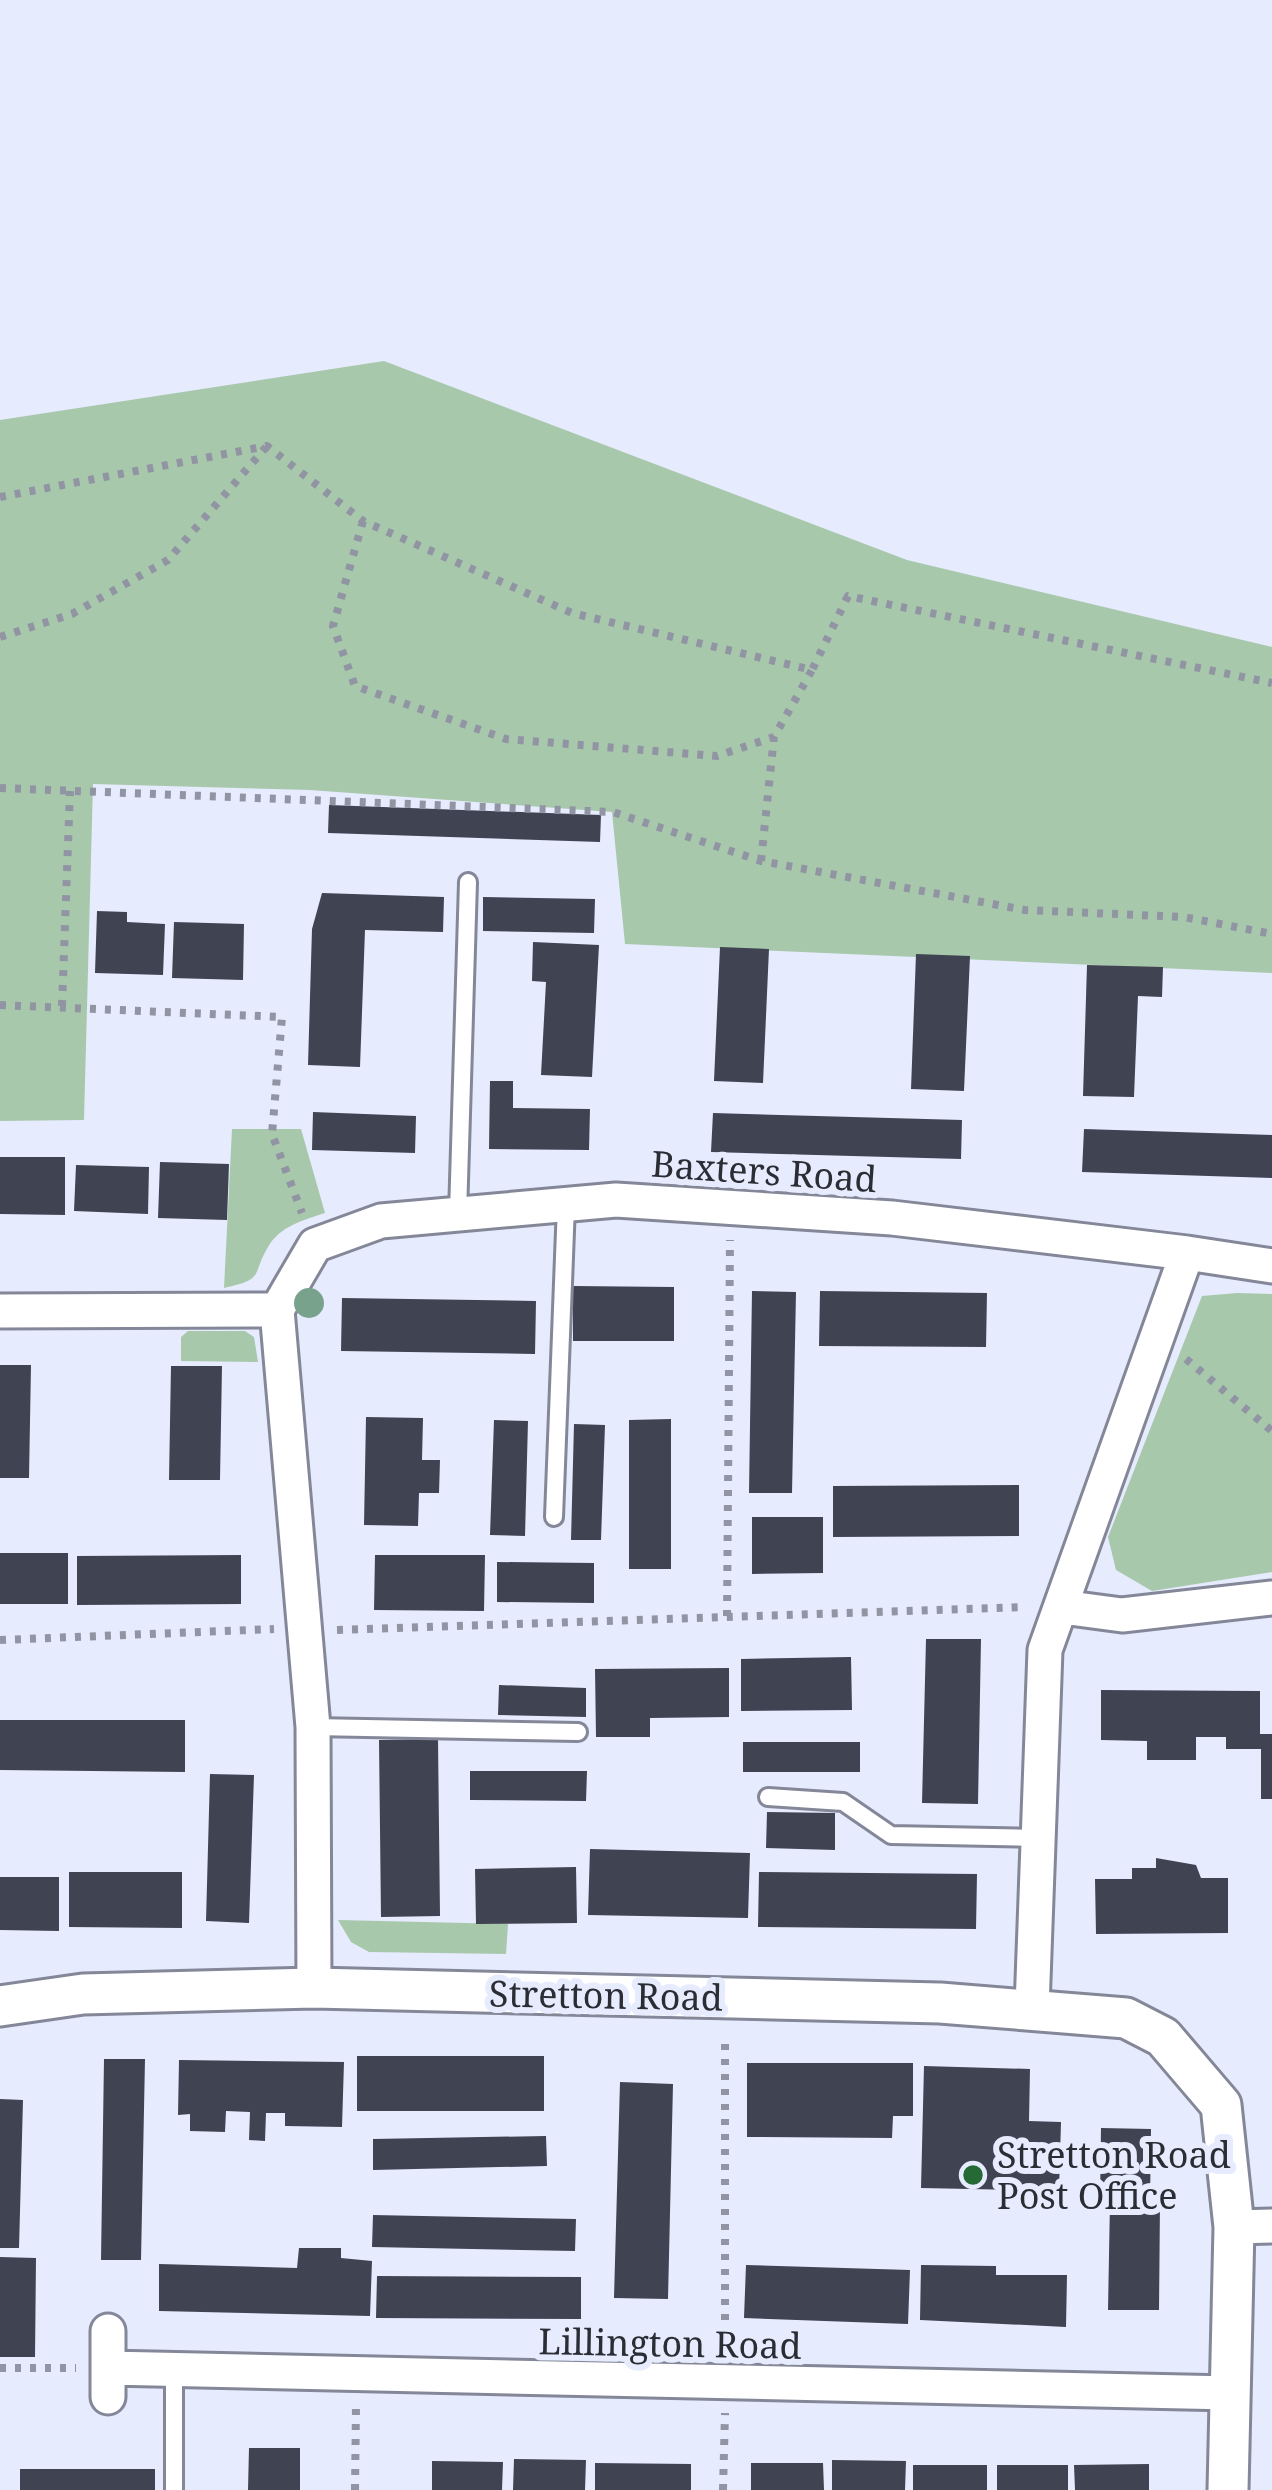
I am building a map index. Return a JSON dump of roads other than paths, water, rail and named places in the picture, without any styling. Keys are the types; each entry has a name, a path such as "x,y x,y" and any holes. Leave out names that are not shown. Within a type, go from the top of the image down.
{"street":[{"name":"Baxters Road","path":"277,1310 315,1245 381,1221 616,1200 892,1218 1272,1266"},
{"path":"1032,2008 1045,1650 1161,1337 1187,1253"},
{"path":"0,1311 277,1310 314,1727 314,1988"},
{"path":"1061,1607 1122,1615 1272,1598"},
{"name":"Stretton Road","path":"0,2006 83,1994 314,1988 1032,2008 1126,2018 1163,2037 1195,2068 1221,2104 1253,2226"},
{"path":"1228,2490 1231,2393 1253,2226"},
{"name":"Lillington Road","path":"108,2331 108,2383 174,2370 1231,2393"}],"lane":[{"path":"458,1214 467,882"},
{"path":"554,1517 566,1205"},
{"path":"314,1727 578,1732"},
{"path":"768,1797 843,1802 891,1835 1038,1838"},
{"path":"174,2370 174,2490"}],"place":[{"name":"Stretton Road Post Office","path":"973,2175"}]}
